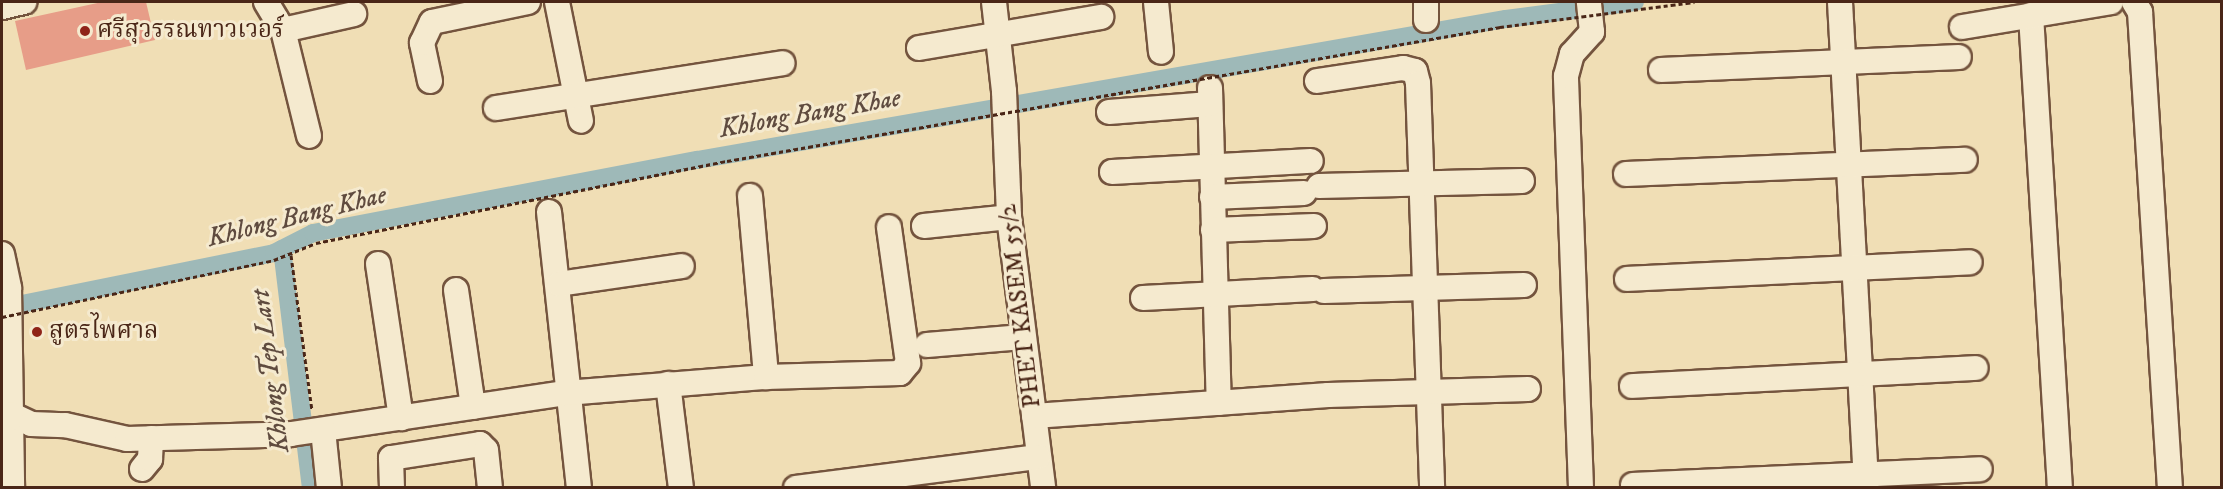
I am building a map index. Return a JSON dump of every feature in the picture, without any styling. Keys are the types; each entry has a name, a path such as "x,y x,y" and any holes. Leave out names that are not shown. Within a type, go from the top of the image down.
{"street":[{"path":"2,6 24,2"},
{"path":"266,2 283,30 309,136"},
{"path":"430,81 422,43 432,22 528,2"},
{"path":"557,2 581,121"},
{"name":"PHET KASEM 55/2","path":"994,2 1005,108 1009,217 1043,488"},
{"path":"1156,2 1161,52"},
{"path":"1840,2 1866,482"},
{"path":"1962,27 2111,2"},
{"path":"2134,2 2140,12 2170,488"},
{"path":"1581,488 1566,76 1572,54 1592,32 1591,11"},
{"path":"283,30 354,14"},
{"path":"2031,15 2060,488"},
{"path":"919,48 1101,16"},
{"path":"1661,70 1959,57"},
{"path":"496,108 782,63"},
{"path":"1317,81 1404,68 1415,71 1432,488"},
{"path":"1109,112 1210,96 1219,403"},
{"path":"1626,174 1965,160"},
{"path":"1112,172 1311,161"},
{"path":"1212,197 1311,189 1522,181"},
{"path":"750,196 766,377"},
{"path":"549,212 559,284 566,393 579,488"},
{"path":"924,226 1009,217"},
{"path":"1213,230 1314,226"},
{"path":"7,409 31,424 151,438 310,432 566,393 766,377 904,371 908,363 889,227"},
{"path":"2,254 9,288 7,409 12,488"},
{"path":"1627,279 1970,262"},
{"path":"378,264 393,419 392,488"},
{"path":"559,284 682,267"},
{"path":"1143,298 1215,293 1524,285"},
{"path":"456,290 473,407"},
{"path":"927,345 1023,337"},
{"path":"1632,386 1976,368"},
{"path":"668,384 681,488"},
{"path":"1034,416 1219,403 1528,389"},
{"path":"310,432 329,488"},
{"path":"142,470 150,459 151,438"},
{"path":"391,458 480,444 486,450 490,488"},
{"path":"796,488 1038,458"},
{"path":"1633,485 1866,482 1980,469"}],"path":[{"path":"7,319 291,255 316,243 1005,108 1591,11 1694,2"},
{"path":"291,255 310,432"}],"building":[{"name":"ศรีสุวรรณทาวเวอร์","path":"102,2 146,2 155,40 26,70 15,21"}],"waterway":[{"name":"Khlong Bang Khae","path":"2,308 274,253 313,233 697,160 1506,19 1635,2"},
{"name":"Khlong Tep Lart","path":"282,249 311,488"}],"place":[{"name":"ศรีสุวรรณทาวเวอร์","path":"85,31"},
{"name":"สูตรไพศาล","path":"37,332"}]}
